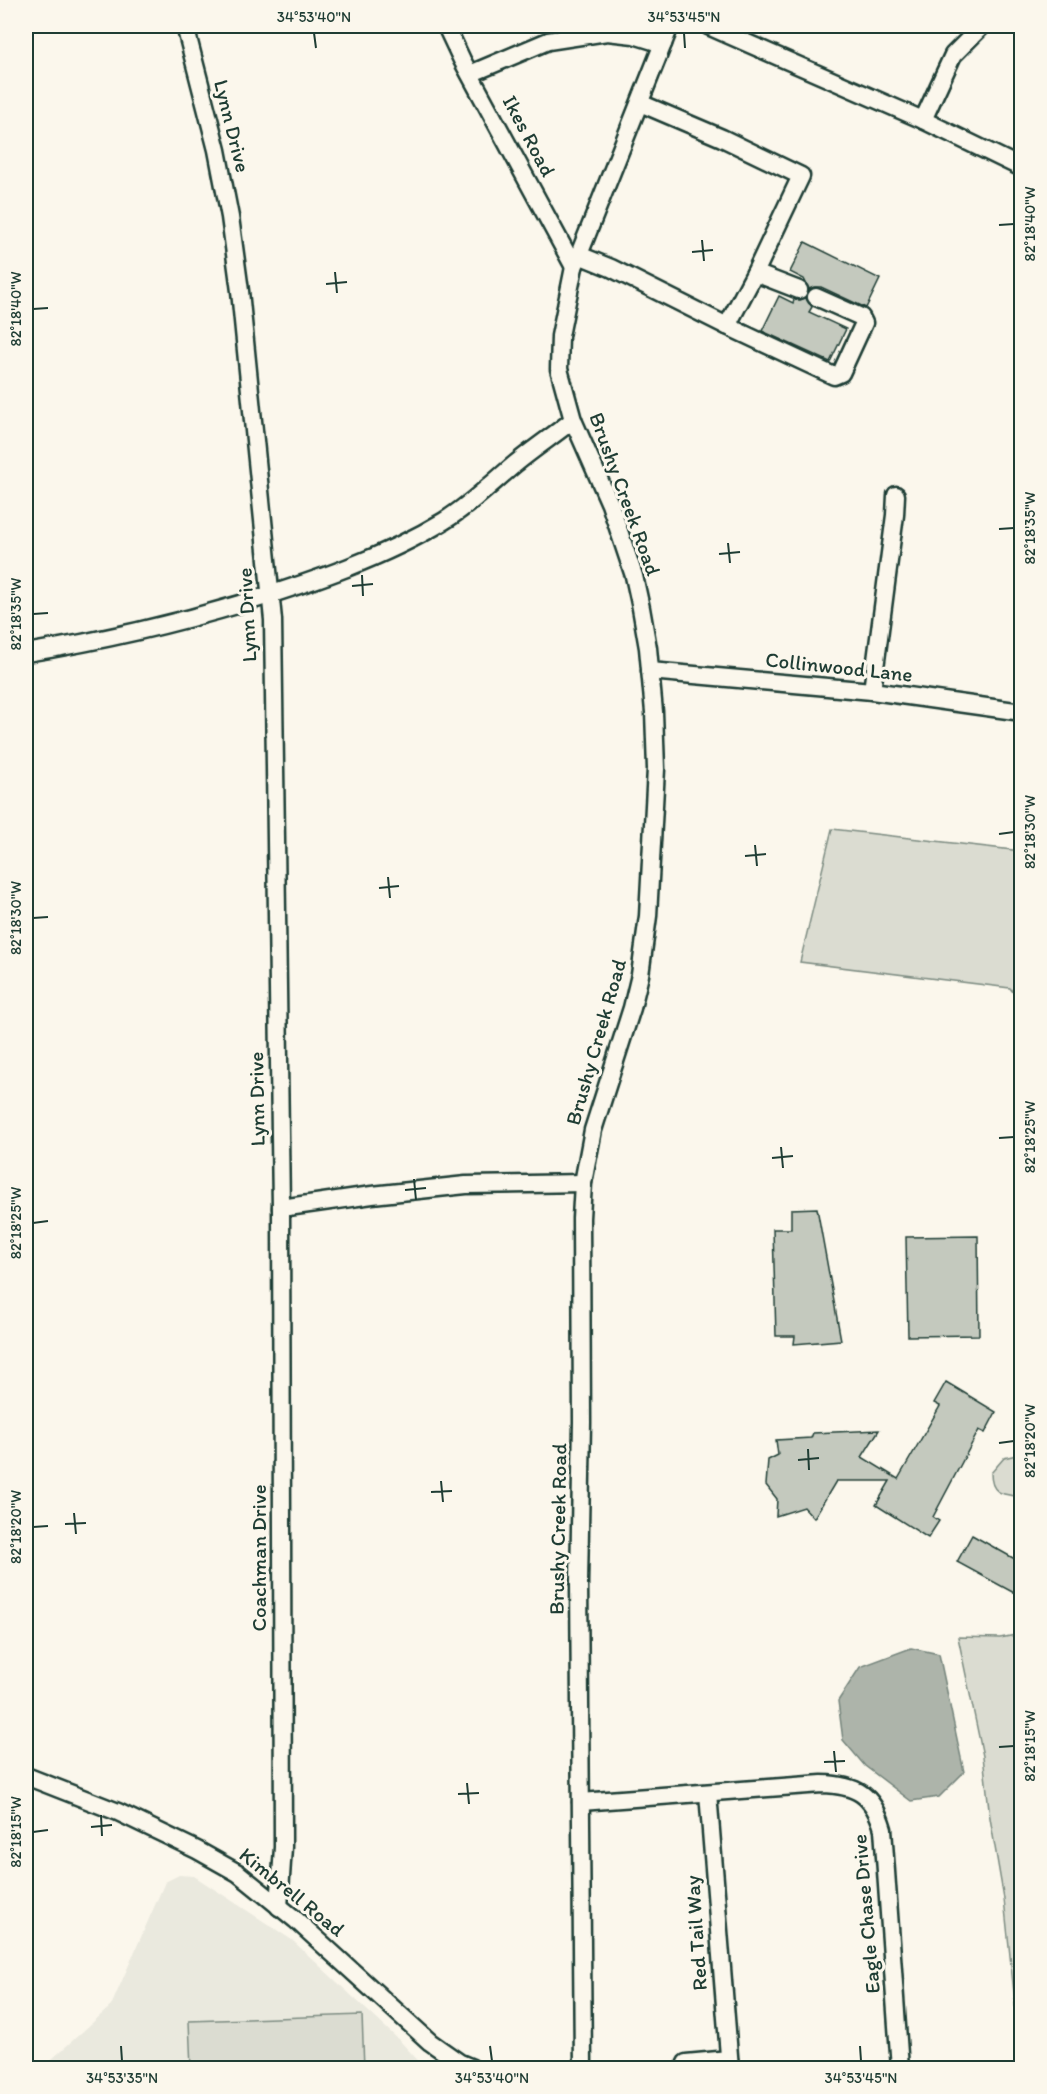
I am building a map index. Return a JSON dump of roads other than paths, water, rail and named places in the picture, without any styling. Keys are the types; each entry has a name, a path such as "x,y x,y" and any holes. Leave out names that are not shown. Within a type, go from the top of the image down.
{"street":[{"name":"Lynn Drive","path":"185,26 217,150 230,218 240,291 270,595 273,632 281,1208"},
{"name":"Ikes Road","path":"446,26 470,74 577,261"},
{"name":"Brushy Creek Road","path":"584,2068 579,1582 582,1422 580,1262 583,1183 593,1130 633,1008 645,945 656,769 654,712 641,608 631,565 610,504 573,420 559,369 560,336 577,261 670,26"},
{"path":"708,26 923,120 1022,168"},
{"path":"923,120 954,55 982,26"},
{"path":"470,74 548,42 597,33 618,32 663,44"},
{"path":"640,103 722,138 801,176 727,326"},
{"path":"577,261 611,268 834,376 841,373 864,323 861,317 816,297"},
{"path":"755,273 799,290"},
{"path":"26,653 119,636 187,620 270,595 369,558 445,520 473,501 515,464 573,420"},
{"path":"872,691 896,495"},
{"name":"Collinwood Lane","path":"650,671 872,691 1022,712"},
{"path":"281,1208 466,1185 583,1183"},
{"name":"Coachman Drive","path":"279,1907 283,1847 281,1208"},
{"name":"Kimbrell Road","path":"26,1776 118,1812 197,1850 238,1873 430,2042 460,2063 472,2068"},
{"name":"Eagle Chase Drive","path":"581,1802 822,1784 842,1784 866,1797 879,1814 883,1829 900,2068"},
{"name":"Red Tail Way","path":"708,1793 729,2064"},
{"path":"686,2063 729,2064"}]}
